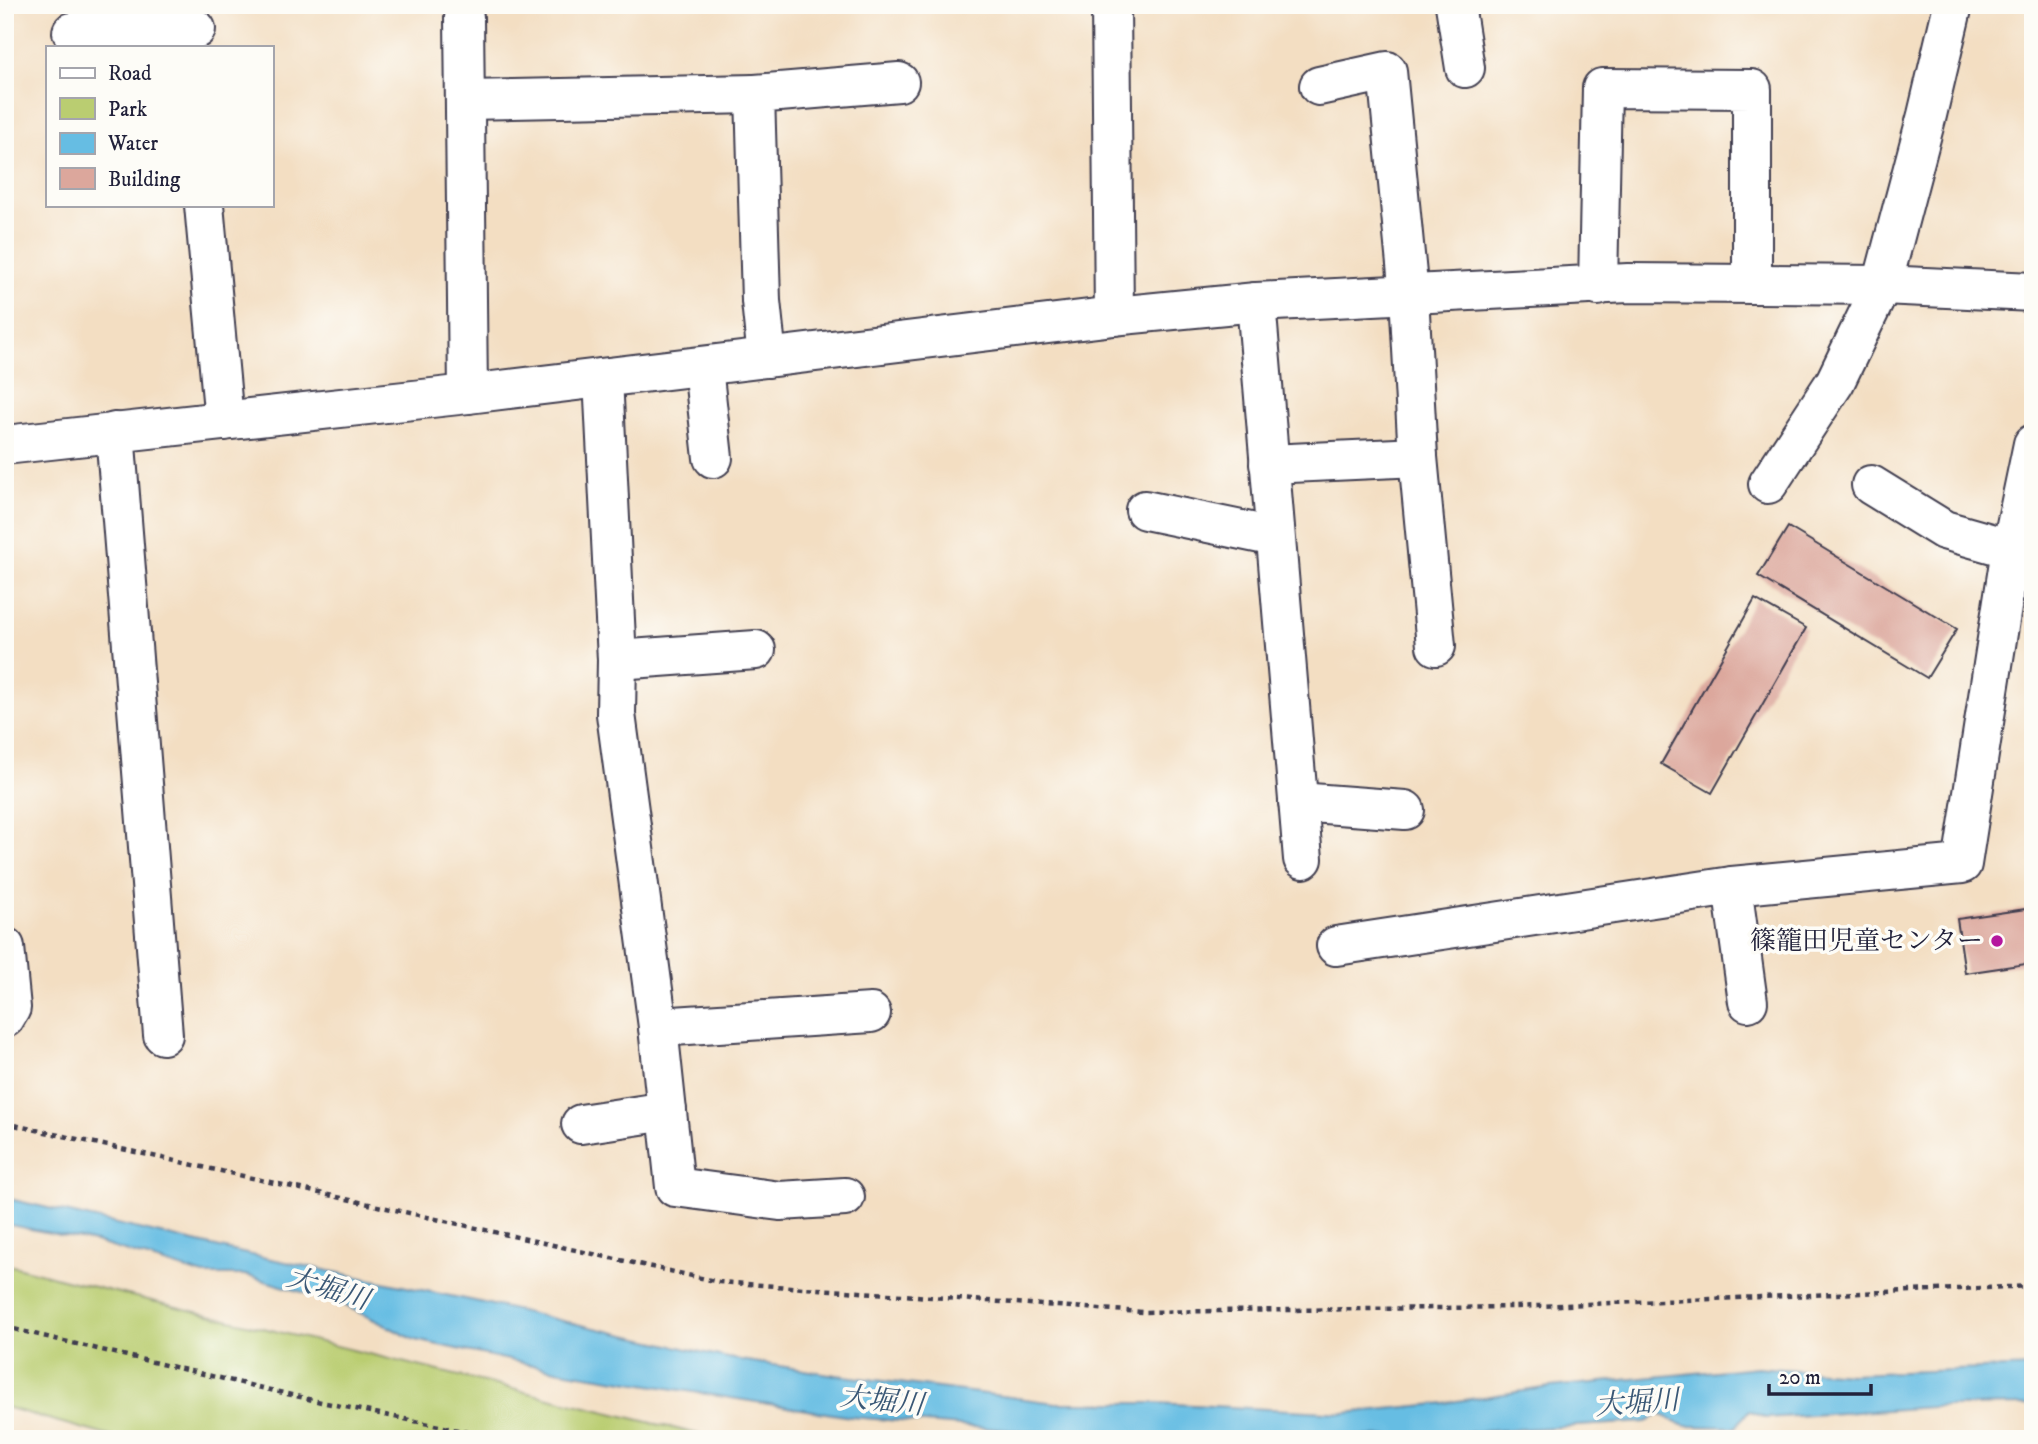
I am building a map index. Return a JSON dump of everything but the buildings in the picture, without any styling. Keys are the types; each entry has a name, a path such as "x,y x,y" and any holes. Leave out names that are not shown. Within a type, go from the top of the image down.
{"street":[{"path":"1111,5 1114,316"},
{"path":"1455,5 1465,68"},
{"path":"1768,484 1835,382 1882,285 1953,5"},
{"path":"464,17 468,394"},
{"path":"72,32 197,27"},
{"path":"1319,86 1387,71 1409,295 1418,457 1436,646"},
{"path":"465,100 755,94 899,82"},
{"path":"1598,286 1602,88 1752,89 1752,284"},
{"path":"755,94 761,301 767,358"},
{"path":"204,206 224,421"},
{"path":"5,445 603,379 1114,316 1256,302 1628,283 1882,285 2033,292"},
{"path":"1256,302 1303,859"},
{"path":"703,367 713,458"},
{"path":"603,379 617,660 616,714 658,1027 675,1186 780,1201 845,1197"},
{"path":"115,432 163,1035"},
{"path":"1336,946 1732,886 1962,864 2011,549 2033,444"},
{"path":"1269,464 1418,457"},
{"path":"1871,485 1944,530 2011,549"},
{"path":"1145,510 1275,537"},
{"path":"617,660 756,650"},
{"path":"1298,802 1405,810"},
{"path":"1732,886 1748,1002"},
{"path":"5,947 11,1008 5,1018"},
{"path":"658,1027 871,1013"},
{"path":"581,1124 667,1111"}],"path":[{"path":"5,1123 719,1282 1142,1312 1514,1307 2033,1286"},
{"path":"5,1327 321,1402 502,1439"}],"green space":[{"path":"5,1264 718,1439 120,1439 5,1407"}],"water":[{"name":"大堀川","path":"5,1198 242,1253 475,1301 728,1358 836,1375 1056,1403 1156,1403 1345,1413 1437,1404 1550,1387 1757,1367 1850,1374 2033,1367 2033,1405 1948,1406 1765,1418 1749,1410 1736,1427 1685,1426 1659,1414 1646,1422 1403,1436 1186,1439 1060,1434 851,1417 561,1371 415,1340 342,1304 245,1275 204,1275 95,1242 5,1224"}],"place":[{"name":"篠籠田児童センター","path":"1997,941"}]}
